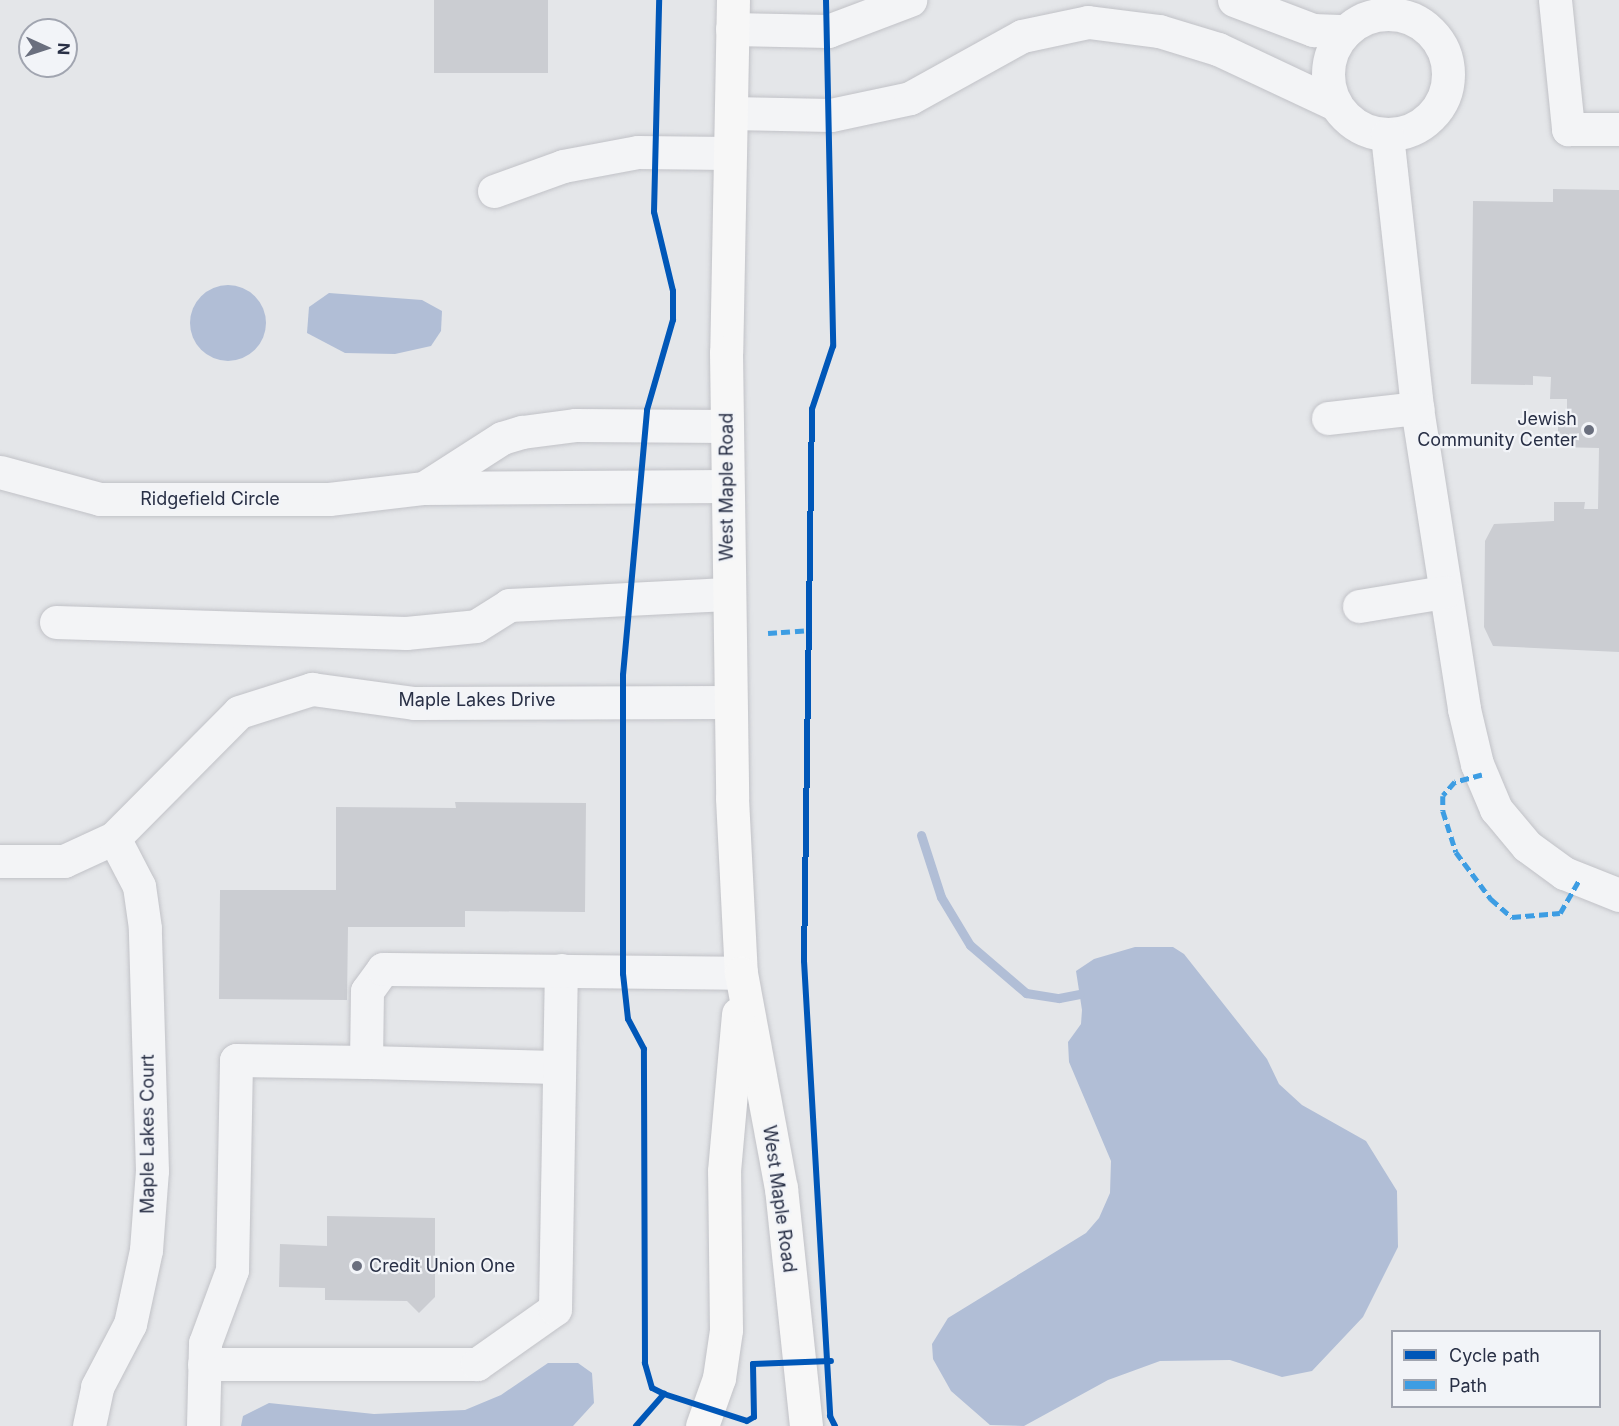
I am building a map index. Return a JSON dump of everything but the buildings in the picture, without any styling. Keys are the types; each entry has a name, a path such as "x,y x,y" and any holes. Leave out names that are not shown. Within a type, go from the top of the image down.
{"main road":[{"name":"West Maple Road","path":"702,1426 719,1378 726,1330 724,1171 741,973 728,702 727,426 732,15"},
{"name":"West Maple Road","path":"741,973 781,1188 806,1426"}],"street":[{"path":"732,15 828,31 910,0"},
{"path":"1234,0 1313,30 1346,31"},
{"path":"1555,0 1568,129 1619,129"},
{"path":"731,113 831,116 910,98 1022,36 1088,22 1160,31 1218,49 1335,104 1367,132 1387,135 1424,122 1441,102 1448,77 1445,55 1435,35 1417,20 1380,7 1346,31 1328,60 1328,83 1335,104"},
{"path":"1387,135 1417,408 1444,592 1464,710 1477,764 1496,809 1527,846 1564,873 1619,896"},
{"path":"494,191 563,166 638,152 729,153"},
{"path":"1328,418 1417,408"},
{"name":"Ridgefield Circle","path":"424,488 502,438 522,432 575,425 727,426"},
{"name":"Ridgefield Circle","path":"0,472 100,499 329,499 424,488 727,486"},
{"path":"1359,606 1444,592"},
{"path":"56,622 406,633 476,626 509,605 727,594"},
{"name":"Maple Lakes Drive","path":"0,861 64,861 114,838 239,712 312,689 414,703 728,702"},
{"name":"Maple Lakes Court","path":"89,1426 97,1386 130,1324 146,1250 152,1171 145,928 139,886 114,838"},
{"path":"366,1062 367,992 383,969 741,973"},
{"path":"204,1364 477,1364 555,1309 557,1067 561,970"},
{"path":"203,1426 205,1343 232,1270 236,1060 557,1067"}],"water":[{"path":"228,285 242,288 255,296 263,309 266,323 263,337 255,350 242,358 228,361 214,358 201,350 193,337 190,323 193,309 201,296 214,288"},
{"path":"329,293 422,300 442,311 441,331 431,346 395,354 345,353 307,333 309,307"},
{"path":"1135,947 1173,947 1184,954 1267,1059 1279,1084 1302,1105 1366,1141 1397,1191 1398,1247 1363,1317 1312,1371 1282,1377 1230,1360 1160,1361 1108,1380 1024,1426 990,1425 951,1391 933,1359 932,1344 948,1318 1086,1233 1099,1218 1110,1193 1111,1161 1069,1062 1068,1042 1081,1024 1082,1010 1076,971 1094,959"},
{"path":"548,1363 578,1363 592,1373 594,1403 573,1426 241,1426 243,1416 269,1403 374,1414 465,1410 501,1395"}],"waterway":[{"path":"921,835 941,897 970,945 1026,993 1059,998 1080,994"}],"marked path":[{"path":"768,633 812,630"},
{"path":"1482,775 1455,782 1443,796 1443,811 1456,852 1491,899 1512,917 1560,913 1579,880"}],"cycle path":[{"path":"636,1426 664,1394 652,1388 645,1363 644,1049 628,1019 623,974 623,675 647,410 673,320 673,291 654,212 659,0"},
{"path":"826,0 833,346 812,409 804,961 830,1416 835,1426"},
{"path":"664,1394 747,1421 754,1417 753,1364 831,1361"}],"place":[{"name":"Jewish Community Center","path":"1589,430"},
{"name":"Credit Union One","path":"357,1266"}]}
